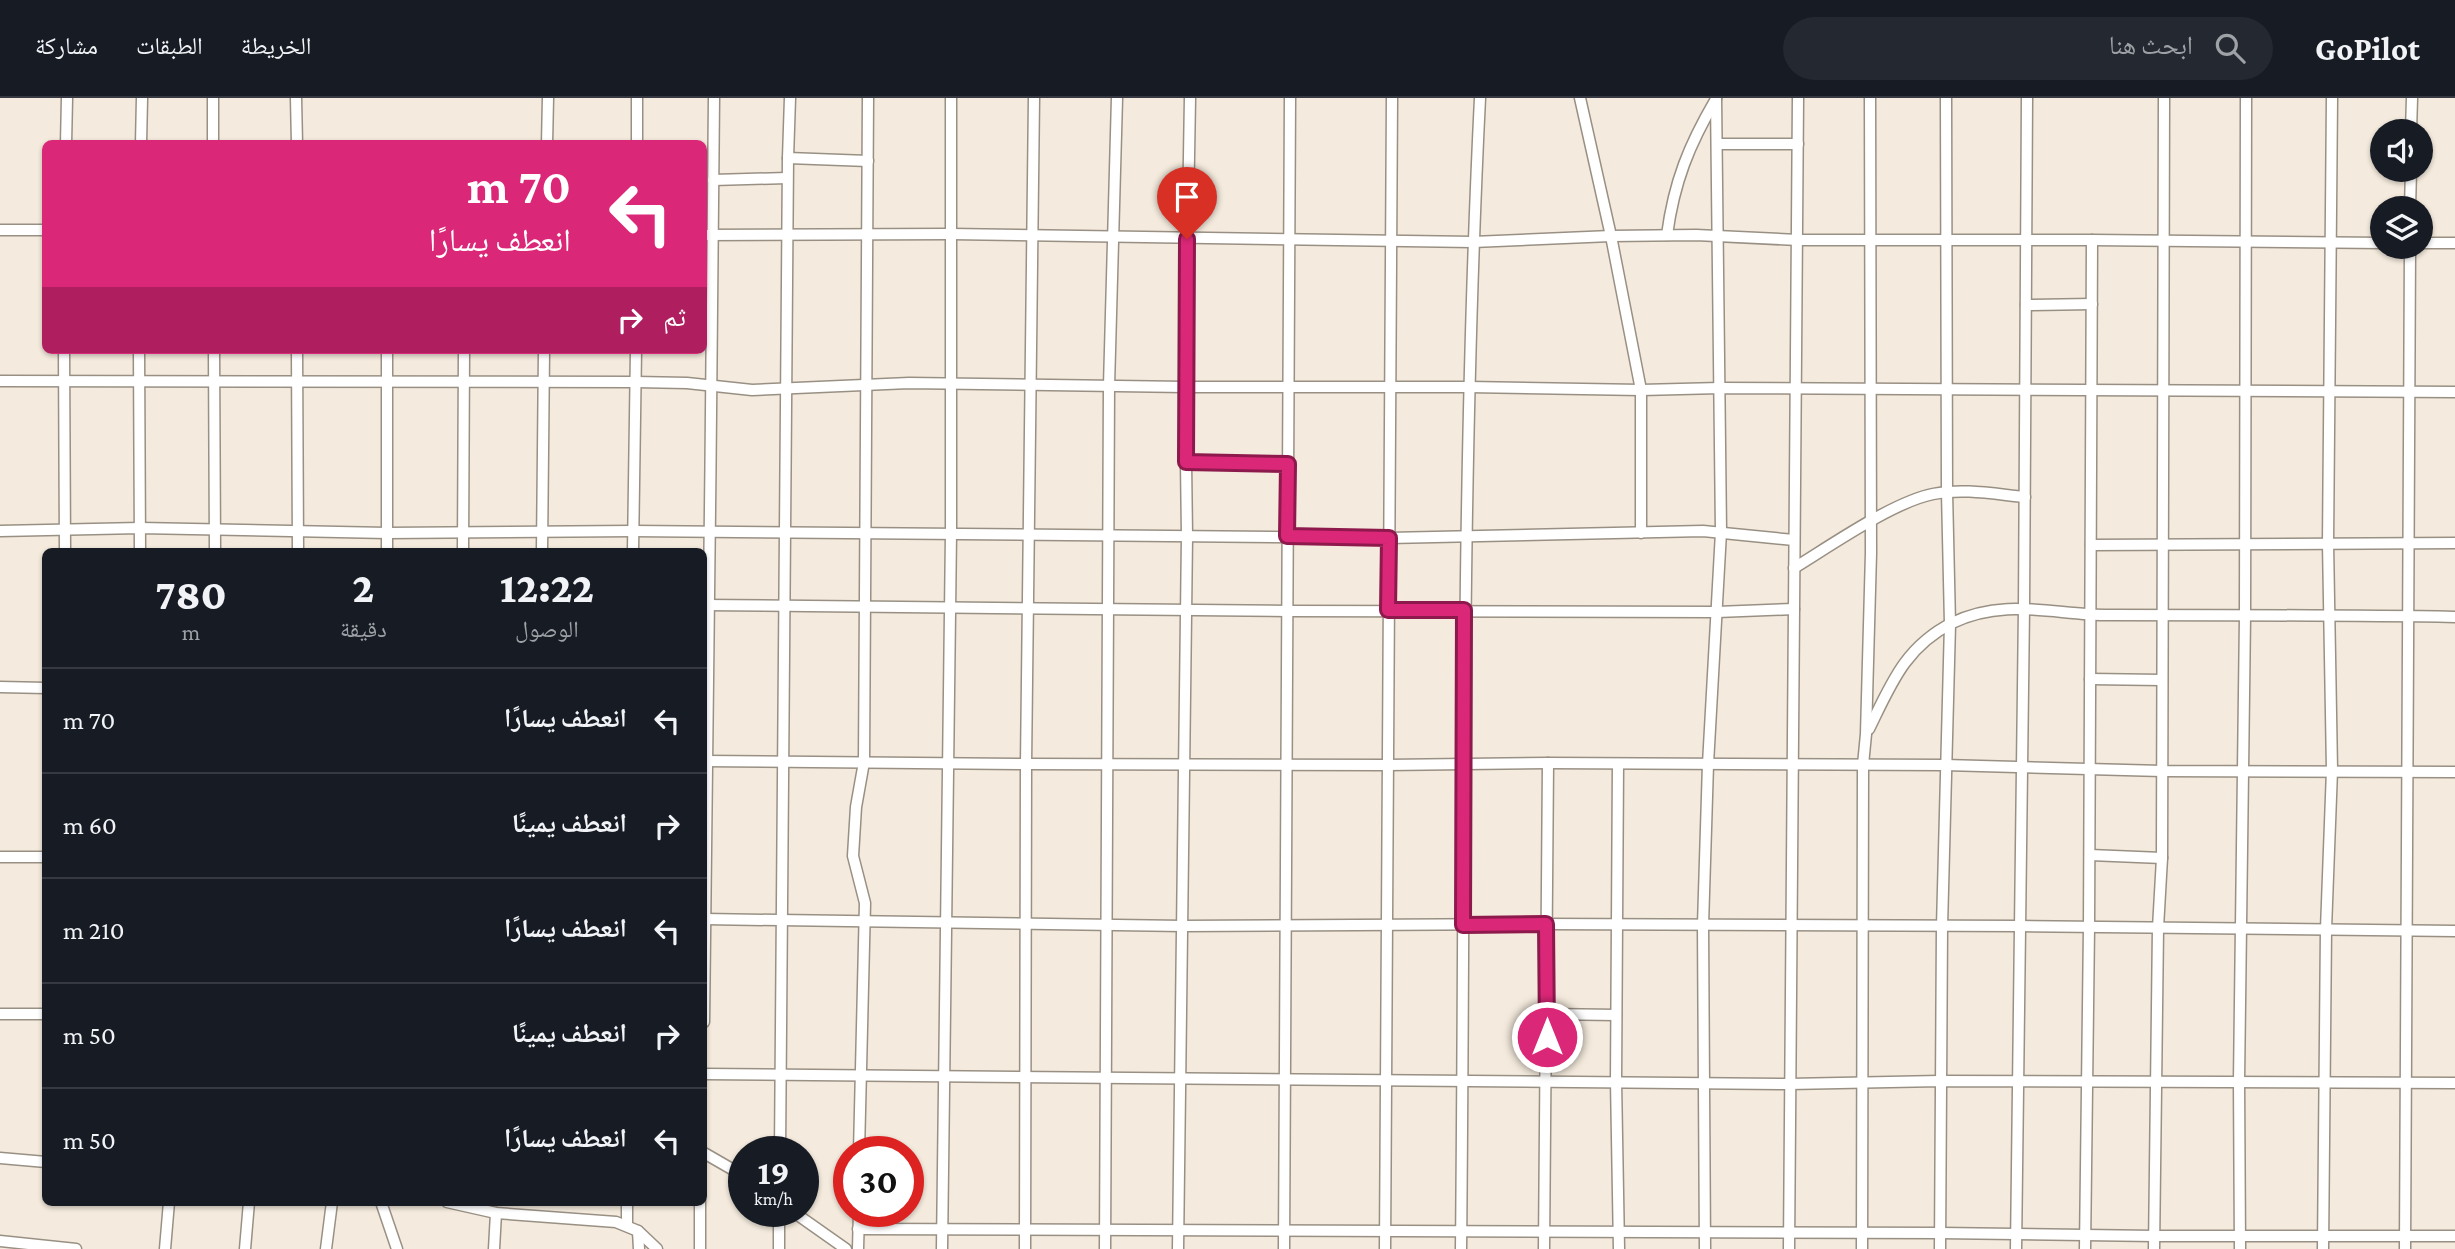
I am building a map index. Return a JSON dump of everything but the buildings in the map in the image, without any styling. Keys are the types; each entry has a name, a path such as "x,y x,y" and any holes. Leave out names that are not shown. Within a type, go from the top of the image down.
{"street":[{"path":"66,140 67,98"},
{"path":"141,140 142,98"},
{"path":"213,98 213,140"},
{"path":"296,98 297,140"},
{"path":"547,140 548,98"},
{"path":"636,98 637,140"},
{"path":"707,581 713,386 708,235 713,180 714,98"},
{"path":"780,1136 784,389 790,98"},
{"path":"859,1136 865,923 863,891 853,856 856,807 863,762 868,98"},
{"path":"942,1249 951,533 951,98"},
{"path":"1026,1249 1027,764 1034,98"},
{"path":"1105,1249 1107,609 1116,98"},
{"path":"1178,1249 1190,98"},
{"path":"1284,1249 1290,98"},
{"path":"1385,1249 1392,98"},
{"path":"1461,1249 1465,538 1480,98"},
{"path":"1580,98 1611,236 1641,390 1641,533"},
{"path":"1667,235 1671,201 1678,176 1696,133 1716,98"},
{"path":"1705,1249 1703,925 1708,764 1721,532 1716,98"},
{"path":"1789,1249 1798,98"},
{"path":"1862,1249 1863,765 1871,522 1870,98"},
{"path":"1940,1249 1942,927 1950,624 1947,492 1947,98"},
{"path":"2016,1249 2027,98"},
{"path":"2154,1249 2158,928 2162,858 2164,98"},
{"path":"2240,1249 2246,98"},
{"path":"2323,1249 2326,929 2332,770 2328,543 2332,98"},
{"path":"2412,98 2412,119"},
{"path":"1717,144 1798,144"},
{"path":"788,158 868,161"},
{"path":"713,180 787,178"},
{"path":"0,230 42,230"},
{"path":"708,235 787,237 951,234 1473,242 1667,235 1798,240 2370,243"},
{"path":"2085,1249 2090,855 2092,240"},
{"path":"2433,243 2455,243"},
{"path":"2405,1249 2410,259"},
{"path":"2026,305 2092,304"},
{"path":"64,354 65,548"},
{"path":"139,354 140,548"},
{"path":"214,354 215,548"},
{"path":"297,354 298,548"},
{"path":"387,354 387,548"},
{"path":"463,548 464,354"},
{"path":"542,548 544,354"},
{"path":"633,548 636,354"},
{"path":"0,381 636,382 742,390 867,384 951,384 1641,390 1720,388 2455,392"},
{"path":"1186,462 1288,464"},
{"path":"1794,568 1871,522 1916,499 1947,492 2025,497"},
{"path":"0,531 140,528 387,533 633,531 1389,538 1721,532 1794,540"},
{"path":"2091,545 2455,543"},
{"path":"707,605 1288,611 1717,612 1794,609"},
{"path":"1866,734 1902,664 1926,640 1950,624 1981,613 2024,607 2090,615 2455,617"},
{"path":"2090,679 2162,680"},
{"path":"0,687 42,688"},
{"path":"707,761 1185,765 1945,765 2162,771 2455,772"},
{"path":"1544,1249 1548,763"},
{"path":"1618,764 1616,1081 1619,1249"},
{"path":"2090,855 2162,858"},
{"path":"0,857 42,857"},
{"path":"707,919 1183,926 1546,924 2455,931"},
{"path":"0,1014 42,1014"},
{"path":"1547,1014 1616,1015"},
{"path":"707,1074 1789,1084 1940,1081 2455,1083"},
{"path":"707,1155 728,1167"},
{"path":"0,1158 42,1162"},
{"path":"165,1249 169,1206"},
{"path":"245,1249 249,1206"},
{"path":"326,1249 331,1206"},
{"path":"382,1206 397,1249"},
{"path":"469,1206 496,1213 598,1219 627,1225 638,1231 657,1249"},
{"path":"627,1206 627,1225"},
{"path":"700,1206 700,1249"},
{"path":"494,1249 496,1213"},
{"path":"779,1227 779,1249"},
{"path":"815,1227 846,1249"},
{"path":"858,1249 858,1229 2455,1236"},
{"path":"638,1231 639,1249"},
{"path":"0,1241 70,1249"}],"route":[{"path":"1187,239 1186,462 1288,464 1287,536 1389,538 1388,610 1464,610 1463,925 1546,924 1547,1037"}]}
